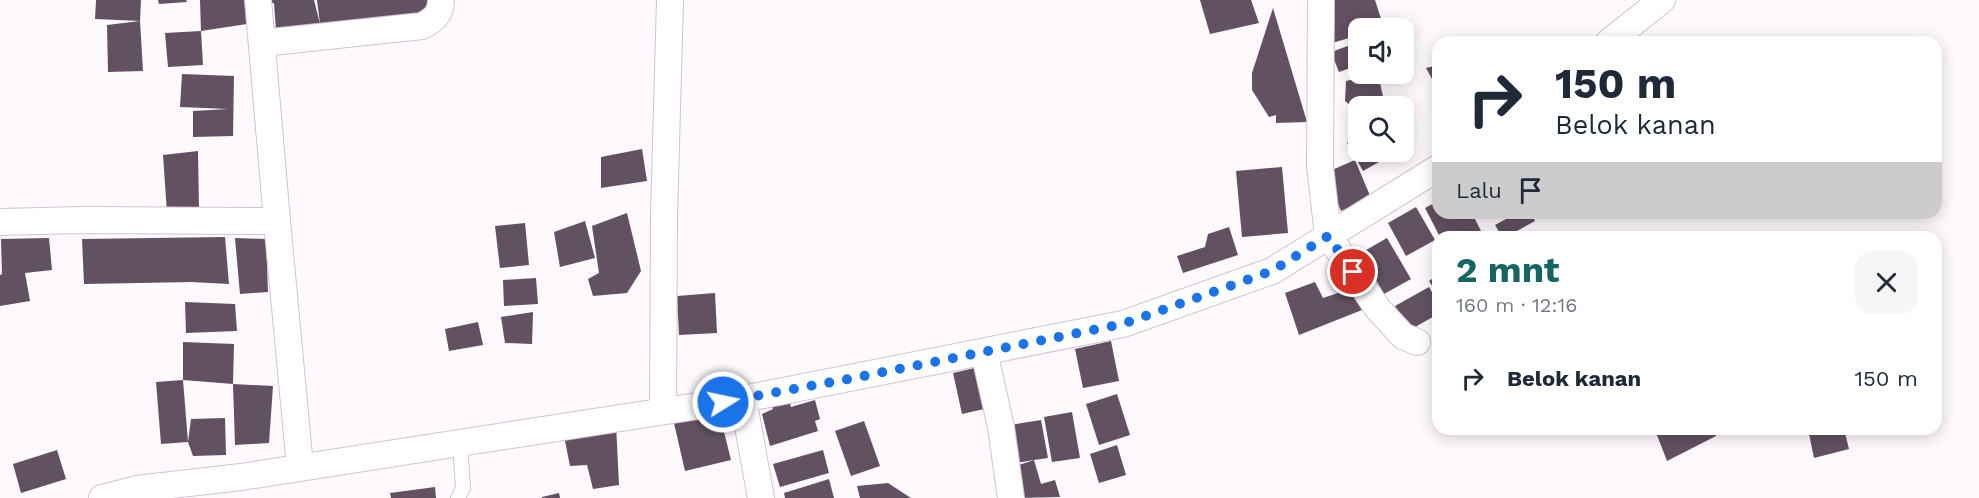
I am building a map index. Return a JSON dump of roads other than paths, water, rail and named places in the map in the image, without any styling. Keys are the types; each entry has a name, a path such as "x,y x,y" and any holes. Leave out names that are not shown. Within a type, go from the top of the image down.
{"street":[{"path":"258,0 300,467"},
{"path":"262,43 422,26 435,19 441,8 441,0"},
{"path":"663,411 664,216 670,0"},
{"path":"1321,0 1320,166 1328,236 1378,309 1403,336 1417,342"},
{"path":"1617,36 1662,0"},
{"path":"102,498 137,489 241,488 300,467 743,399 1123,324 1272,271 1432,172"},
{"path":"0,222 277,221"},
{"path":"984,352 1000,427 1011,498"},
{"path":"743,399 761,498"}],"lane":[{"path":"458,498 463,488 460,443"}]}
